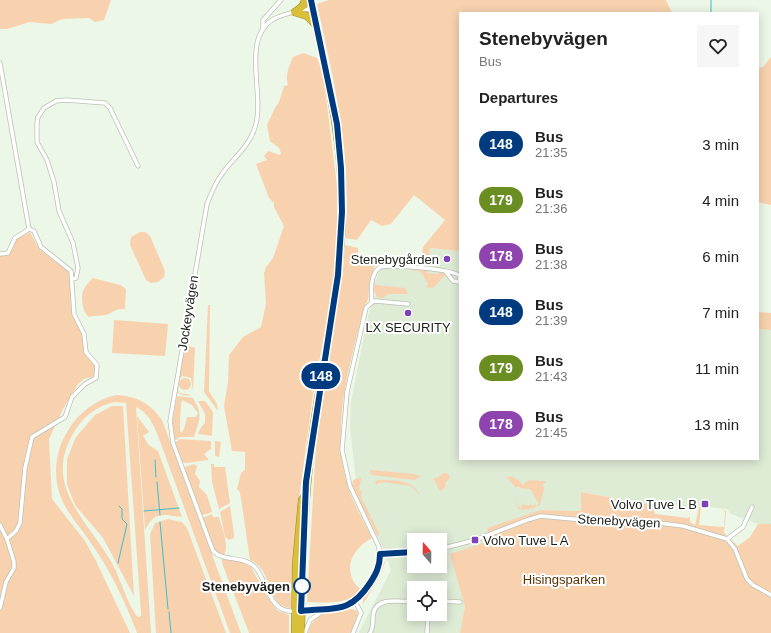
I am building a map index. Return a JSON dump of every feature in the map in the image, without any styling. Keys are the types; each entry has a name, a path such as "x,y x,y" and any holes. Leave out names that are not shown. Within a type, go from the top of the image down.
{"highway":[{"path":"295,12 303,6 305,0"},
{"path":"295,633 307,500 305,496 314,424 338,275 342,212 341,168 337,124 311,0"},
{"path":"295,12 307,16 317,27"},
{"path":"298,611 301,633"}],"street":[{"path":"264,28 263,20 281,0"},
{"path":"264,28 276,18 312,8"},
{"name":"Jockeyvägen","path":"264,28 256,46 258,118 251,138 221,175 207,204 170,428 181,467 213,551 219,556 242,560 252,565 259,573 270,597 276,605 284,610 298,611"},
{"path":"0,63 29,229"},
{"path":"72,279 76,278 78,268 73,244 57,204 52,177 44,155 37,142 36,132 41,112 48,105 60,100 105,103 110,108 138,166"},
{"path":"0,254 8,253 15,238 29,229"},
{"path":"7,539 16,531 20,523 25,468 32,437 65,417 72,397 85,384 96,378 98,374 98,365 86,352 84,334 74,314 72,279 69,268 41,247 34,231 29,229"},
{"path":"372,302 372,282 376,271 380,267 388,266 446,272"},
{"path":"298,611 342,608 355,601 362,594 376,574 380,554 375,538 350,486 342,450 343,424 350,373 366,308 376,300 408,304"},
{"path":"752,507 743,527 727,539 735,549 747,579 753,585 771,595"},
{"name":"Stenebyvägen","path":"447,546 474,540 527,520 545,516 670,524 691,527 727,539"},
{"path":"0,525 7,539 14,568 5,585 0,608"},
{"path":"380,554 407,552"},
{"path":"353,633 361,613 355,601"},
{"path":"447,601 460,602"},
{"path":"370,633 373,626 373,611 379,604 407,602"},
{"path":"305,633 310,620 326,610"},
{"path":"427,633 428,621"}],"shaded area":[{"path":"430,248 459,251 459,460 759,460 759,329 771,330 771,524 758,524 731,514 727,509 698,506 697,510 652,505 581,492 581,511 541,510 499,570 465,606 460,633 359,633 391,570 383,548 358,497 350,428 351,402 368,316 376,294 374,285 382,264 427,267"}],"green space":[{"path":"0,0 111,0 104,20 95,22 89,18 62,19 51,24 30,22 7,29 0,29"},
{"path":"329,0 666,0 672,12 459,12 459,251 430,248 429,257 422,254 423,247 445,220 414,195 391,224 382,226 371,220 357,240 345,238 347,208 344,149 330,62 317,4"},
{"path":"303,53 317,58 323,73 337,186 337,236 330,306 314,387 299,499 292,573 291,608 278,603 271,592 264,572 258,564 250,560 240,492 237,489 241,473 245,470 245,452 232,451 224,406 228,382 229,355 243,337 261,327 266,304 264,273 266,267 273,258 284,226 274,207 274,203 269,198 256,164 267,160 264,156 268,151 280,155 281,153 279,148 270,141 267,125 279,102 284,86 288,85 287,74 293,57"},
{"path":"771,57 771,205 759,202 759,68 763,67"},
{"path":"30,232 39,249 68,271 70,277 71,311 83,334 84,352 96,365 96,376 84,379 78,384 63,409 49,439 52,499 85,541 130,633 0,633 0,256 9,254 16,239"},
{"path":"140,232 145,232 150,236 165,271 164,277 158,282 151,283 146,280 130,245 131,237"},
{"path":"345,245 358,248 358,258 365,263 375,265 370,282 368,300 365,305 348,372 344,395 341,441 343,464 350,493 372,538 361,545 351,561 350,567 354,583 361,590 349,599 343,601 307,602 316,445 343,269"},
{"path":"405,269 427,271 427,273 439,274 439,272 446,274 434,287 430,288 426,287 428,284 421,272"},
{"path":"93,278 120,285 126,289 125,309 116,310 106,315 89,317 83,308 82,296 88,283"},
{"path":"374,281 375,285 405,288 408,294 389,294 382,298 377,297 373,289"},
{"path":"208,305 210,305 209,391 217,404 218,411 204,392"},
{"path":"759,312 771,313 771,330 759,329"},
{"path":"114,320 168,324 165,356 112,353"},
{"path":"188,321 192,321 193,323 191,324 189,346 195,348 193,392 191,378 183,376 180,378 178,390 179,393 192,395 188,396 182,395 176,392"},
{"path":"183,378 187,378 191,384 187,390 183,390 179,386 179,382"},
{"path":"116,395 130,397 153,409 162,420 241,633 230,633 158,436 147,415 136,407 151,633 137,633 123,599 106,566 63,502 56,479 60,447 67,433 76,420 87,409 101,400","holes":["109,403 126,403 141,613 141,616 138,617 131,607 115,568 71,500 65,484 63,467 66,449 76,429 84,419 93,411"]},
{"path":"177,396 193,398 200,418 194,437 180,437 174,441 172,424","holes":["182,400 192,405 198,413 196,417 187,417 184,429 181,433 180,422"]},
{"path":"198,401 205,401 213,412 212,436 198,434 201,427 205,423 205,414"},
{"path":"112,406 123,406 134,596 103,538 75,505 67,484 67,459 76,437 95,415"},
{"path":"137,416 149,432 143,436 149,445 158,451 182,517 160,515 152,519 145,530"},
{"path":"180,439 211,441 211,449 204,454 209,460 186,463 182,462 175,443"},
{"path":"215,441 221,442 219,457 215,456"},
{"path":"194,464 197,466 195,474 200,481 199,487 207,495 212,512 203,515 201,514 184,467"},
{"path":"211,464 214,464 214,467 225,467 230,503 219,509 212,482"},
{"path":"370,470 421,476 414,480 373,475 370,473"},
{"path":"443,473 448,474 450,478 446,482 445,488 440,491 433,478 437,478"},
{"path":"506,476 513,477 516,480 517,478 523,485 529,480 546,482 543,484 544,489 540,505 529,509 523,510 518,509 515,502 521,509 522,504 528,506 531,504 532,506 535,504 536,506 539,504 530,489 520,488 519,486 516,488"},
{"path":"361,478 359,490 362,491 361,497 378,531 379,534 377,536 352,487 353,480"},
{"path":"378,480 408,483 417,490 420,496 411,486 384,482 382,484 380,482 376,485 375,482"},
{"name":"Hisingsparken","path":"581,492 652,505 655,514 688,518 690,516 690,522 695,525 699,507 701,507 699,525 724,527 725,512 723,510 726,511 724,533 738,546 750,537 758,524 771,524 771,633 460,633 465,606 450,554 490,541 489,539 462,546 489,537 487,528 541,510 581,511"},
{"path":"230,506 234,538 229,540 225,537 220,512"},
{"path":"212,514 213,517 219,517 226,542 226,551 224,555 214,551 202,518"},
{"path":"168,519 182,522 187,528 226,633 156,633 150,534 155,523"},
{"path":"226,558 245,563 251,567 271,603 278,611 289,615 289,633 249,633 222,563 222,559"},
{"path":"386,559 381,574 363,604 363,598"},
{"path":"352,609 357,611 358,617 351,633 308,633 311,626 319,616 338,610"}],"waterway":[{"path":"711,0 711,12"},
{"path":"155,460 156,477"},
{"path":"157,482 160,515"},
{"path":"118,563 127,524 122,519 122,509 119,506"},
{"path":"144,511 179,508"},
{"path":"160,522 168,609"},
{"path":"169,612 171,633"}],"bus line":[{"name":"148","path":"311,0 331,89 337,124 342,186 342,226 338,275 323,364 306,482 305,496 307,500 301,611 342,608 352,604 358,599 376,574 380,554 407,552"}],"place":[{"name":"Stenebygården","path":"447,259"},
{"name":"LX SECURITY","path":"408,313"},
{"name":"Volvo Tuve L B","path":"705,504"},
{"name":"Volvo Tuve L A","path":"475,540"},
{"name":"Stenebyvägen","path":"302,586"}]}
